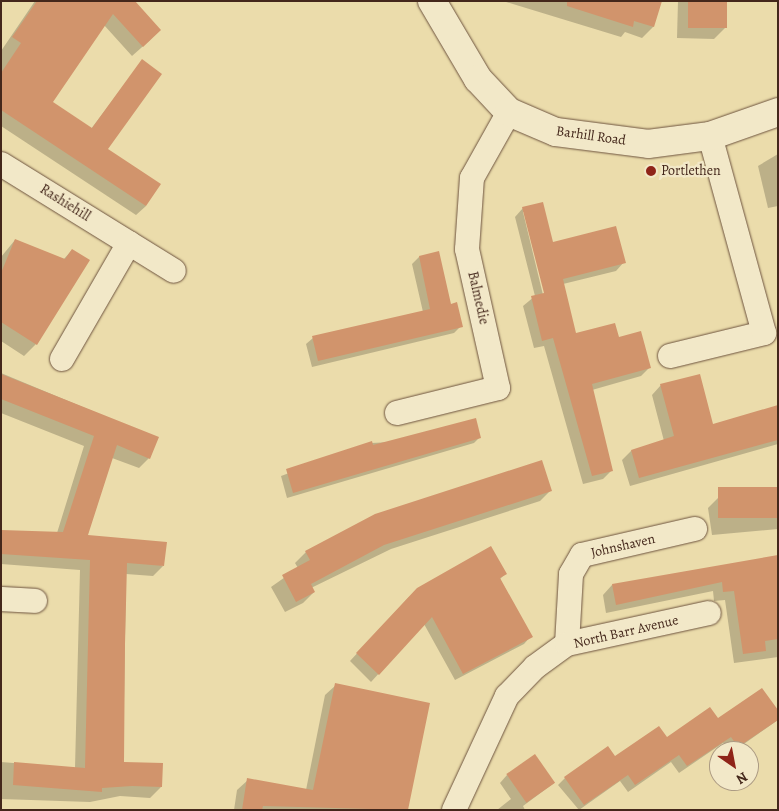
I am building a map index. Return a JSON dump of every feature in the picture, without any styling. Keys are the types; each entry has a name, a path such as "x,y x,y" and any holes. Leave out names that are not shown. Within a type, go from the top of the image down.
{"street":[{"name":"Barhill Road","path":"432,1 478,79 509,112 556,132 648,144 710,136 778,112"},
{"name":"Balmedie","path":"397,413 498,388 467,249 472,178 509,112"},
{"path":"670,356 764,333 710,136"},
{"name":"Rashiehill","path":"1,164 174,271"},
{"path":"62,359 129,242"},
{"name":"Johnshaven","path":"567,644 571,574 582,556 695,529"},
{"path":"1,600 35,601"},
{"name":"North Barr Avenue","path":"454,810 507,696 567,644 709,613"}],"building":[{"path":"37,1 135,1 161,30 143,47 113,14 53,102 92,128 142,59 162,74 108,149 161,184 146,206 1,110 1,73 21,43 12,37"},
{"path":"567,1 662,1 654,27 634,21 633,27 567,6"},
{"path":"688,1 727,1 727,28 688,28"},
{"path":"543,202 553,242 616,226 626,263 563,279 576,333 615,323 619,337 641,331 651,368 592,384 613,471 592,476 553,338 542,341 531,296 544,293 522,207"},
{"path":"15,239 65,259 72,249 90,260 37,345 1,322 1,273"},
{"path":"439,251 451,304 457,302 463,327 318,361 312,336 430,309 419,256"},
{"path":"1,374 159,437 150,459 117,445 88,535 167,542 164,566 127,563 125,644 124,762 163,763 162,787 102,788 102,792 13,785 14,762 85,768 90,560 1,554 1,530 63,532 94,436 1,399"},
{"path":"700,374 713,424 778,405 778,440 639,478 631,450 674,436 660,384"},
{"path":"476,418 481,438 293,493 286,469 372,441 373,445"},
{"path":"542,460 552,491 384,545 311,584 315,592 296,602 282,575 310,560 305,551 375,514"},
{"path":"718,487 778,487 778,518 718,518"},
{"path":"491,546 507,574 500,578 533,637 463,674 432,617 379,675 356,653 417,588"},
{"path":"778,555 778,639 765,641 766,651 743,654 734,591 723,592 722,582 616,605 612,584"},
{"path":"335,683 430,703 408,810 263,806 262,810 242,810 247,778 313,790"},
{"path":"762,688 778,710 778,720 747,741 734,741 731,737 725,741 709,741 709,752 687,766 679,755 635,785 628,775 584,805 564,777 608,746 615,756 659,726 667,737 710,707 718,718"},
{"path":"535,754 555,783 526,803 506,774"}],"place":[{"name":"Portlethen","path":"651,171"}]}
